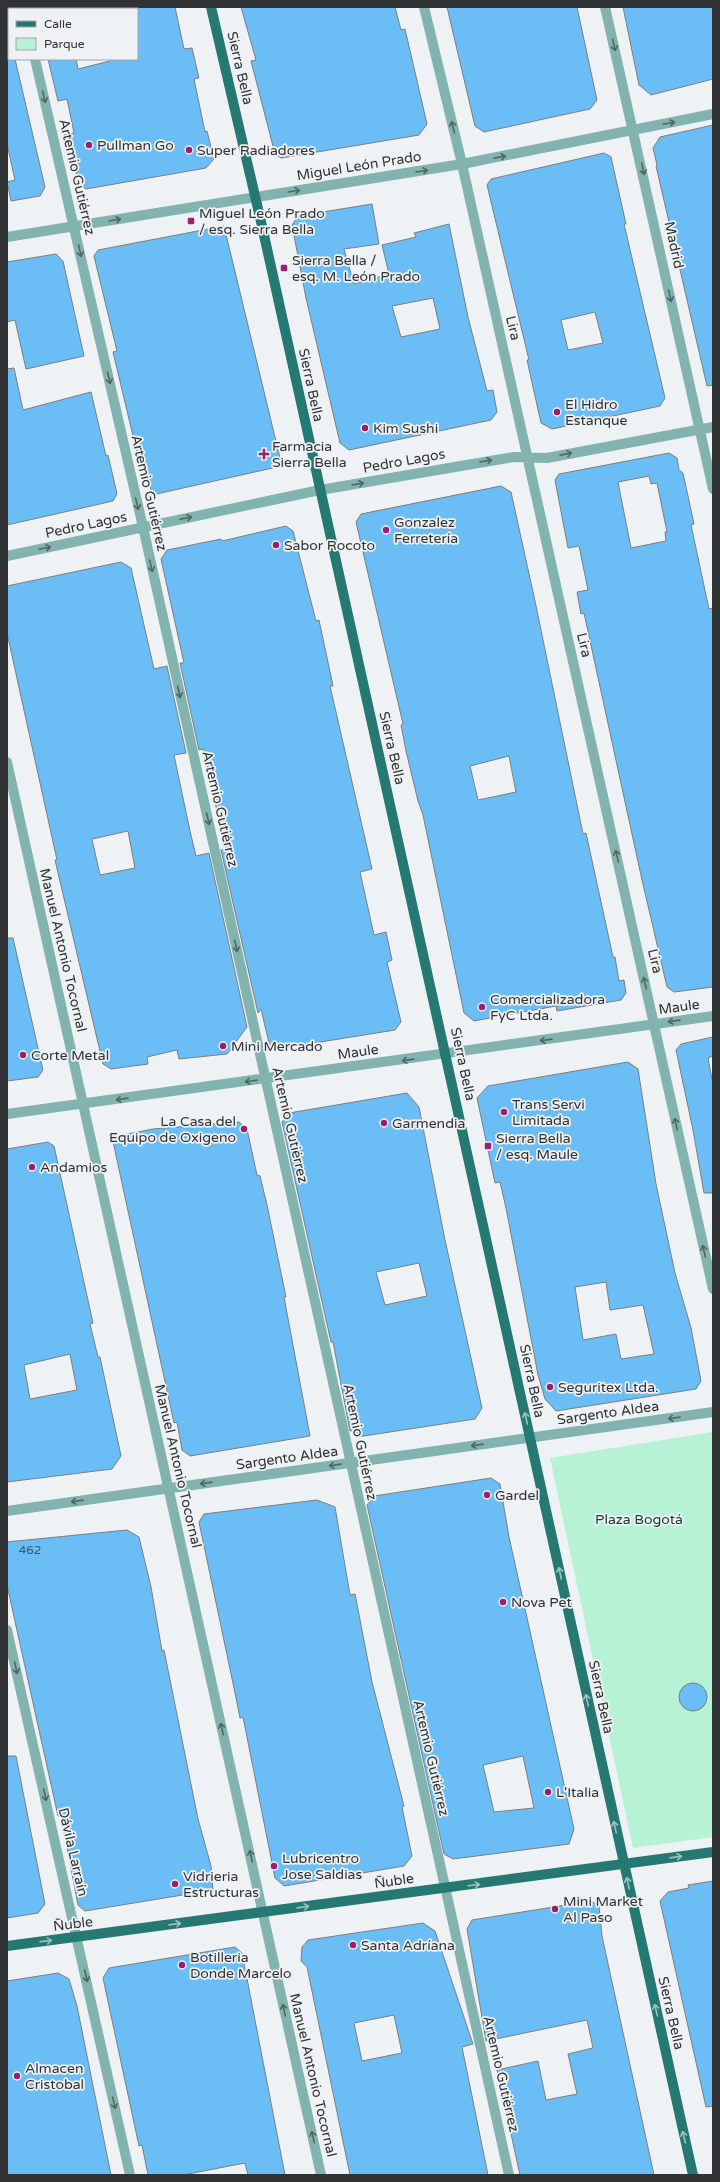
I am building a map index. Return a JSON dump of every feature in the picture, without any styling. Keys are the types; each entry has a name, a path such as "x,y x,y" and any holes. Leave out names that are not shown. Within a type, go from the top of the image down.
{"main road":[{"name":"Sierra Bella","path":"210,7 255,196 693,2175"},
{"name":"Ñuble","path":"7,1946 713,1852"}],"street":[{"name":"Lira","path":"424,7 462,164 713,1289"},
{"name":"Madrid","path":"605,7 634,130 713,489"},
{"name":"Artemio Gutiérrez","path":"35,60 143,527 510,2175"},
{"name":"Miguel León Prado","path":"7,237 462,164 713,114"},
{"name":"Pedro Lagos","path":"7,556 320,490 514,457 547,458 713,427"},
{"name":"Manuel Antonio Tocornal","path":"7,762 321,2175"},
{"name":"Maule","path":"7,1114 713,1016"},
{"name":"Sargento Aldea","path":"7,1511 713,1412"},
{"name":"Dávila Larraín","path":"7,1630 130,2175"}],"green space":[{"name":"Plaza Bogotá","path":"713,1432 713,1837 633,1848 550,1458"}],"building":[{"path":"175,7 184,49 192,48 199,78 194,79 205,132 207,131 214,159 206,168 86,189 79,184 73,162 70,162 64,135 74,133 67,99 58,101 48,60 76,60 78,69 110,60 138,60 137,8"},
{"path":"241,7 395,7 401,30 405,29 427,124 419,135 281,158 275,154 251,61 256,60"},
{"path":"447,7 577,7 597,100 590,109 484,132 475,126"},
{"path":"623,7 713,7 713,79 651,95 639,85"},
{"path":"8,52 8,60 15,60 45,187 40,196 11,201 7,182 15,180 7,144"},
{"path":"713,125 713,385 707,386 653,148 660,137"},
{"path":"604,153 611,157 626,224 624,224 665,398 660,406 552,429 541,423 527,360 529,360 487,185 491,179","holes":["595,312 603,343 568,350 561,320"]},
{"path":"372,204 379,244 344,249 354,284 389,274 382,245 416,237 414,233 449,224 468,317 487,391 493,390 497,412 491,420 349,450 340,443 306,298 292,225 298,216","holes":["433,298 440,329 401,337 392,306"]},
{"path":"224,226 280,458 277,467 152,495 144,460 139,461 113,352 117,351 94,256 98,250"},
{"path":"56,254 63,261 84,356 26,369 15,320 7,322 7,262"},
{"path":"14,368 23,410 91,392 106,456 108,455 117,494 113,501 7,525 7,369"},
{"path":"669,453 677,458 679,470 683,473 694,524 691,525 709,609 713,608 713,987 674,992 667,987 642,880 584,613 581,614 577,592 588,590 579,546 568,548 555,480 559,474","holes":["649,476 651,484 657,483 667,532 665,532 666,541 631,548 618,482"]},
{"path":"501,486 511,492 583,834 586,833 613,957 615,957 619,981 624,980 626,993 621,1000 557,1011 556,1006 474,1021 464,1013 423,815 418,801 406,751 401,725 403,724 356,522 361,514","holes":["509,756 516,792 478,800 470,766"]},
{"path":"286,526 293,531 316,621 319,620 333,686 330,686 372,869 360,872 374,935 386,932 392,960 387,962 401,1022 395,1030 277,1049 269,1043 261,1009 258,1013 221,850 226,849 203,749 199,750 180,663 184,663 161,559 167,550 221,539 222,541"},
{"path":"121,562 131,568 154,669 167,666 186,753 174,755 190,831 196,856 209,853 247,1027 227,1054 179,1059 177,1050 147,1057 148,1064 111,1069 103,1064 55,860 57,860 7,633 7,586","holes":["128,831 135,868 100,875 92,839"]},
{"path":"7,938 13,938 43,1070 38,1077 7,1081"},
{"path":"713,1037 713,1056 708,1058 713,1085 713,1193 704,1193 693,1130 676,1050 681,1044"},
{"path":"628,1062 638,1069 656,1184 675,1273 691,1328 701,1381 696,1389 556,1411 545,1399 538,1375 506,1208 500,1182 495,1183 477,1098 488,1086","holes":["606,1282 610,1310 643,1305 654,1354 621,1359 616,1334 583,1340 575,1287"]},
{"path":"407,1093 419,1107 445,1240 482,1408 475,1419 357,1437 356,1430 350,1431 333,1342 331,1342 282,1122 289,1113","holes":["419,1263 427,1296 385,1305 376,1272"]},
{"path":"239,1122 247,1129 257,1175 260,1176 267,1205 286,1297 284,1297 310,1436 190,1456 182,1450 177,1422 174,1423 112,1137 153,1129"},
{"path":"48,1142 54,1146 93,1323 90,1324 98,1357 100,1357 121,1456 112,1469 7,1482 7,1149","holes":["70,1354 77,1390 30,1399 24,1365"]},
{"path":"491,1478 500,1484 509,1537 574,1829 569,1844 453,1859 444,1854 367,1505 374,1496","holes":["523,1756 534,1808 494,1812 483,1765"]},
{"path":"317,1500 335,1507 350,1595 355,1594 372,1682 404,1806 402,1807 412,1856 404,1866 284,1886 275,1878 243,1717 240,1718 199,1522 204,1514"},
{"path":"127,1530 139,1537 151,1587 162,1651 164,1650 198,1819 211,1866 213,1890 85,1911 78,1905 61,1816 58,1816 7,1585 7,1542"},
{"path":"693,1683 703,1687 707,1697 703,1707 693,1711 683,1707 679,1697 683,1687"},
{"path":"7,1756 16,1756 45,1904 38,1913 7,1918"},
{"path":"713,1881 713,2106 706,2107 660,1901 668,1892 689,1888 688,1885"},
{"path":"591,1901 599,1906 602,1936 654,2175 520,2175 497,2070 538,2061 546,2100 577,2094 568,2054 593,2048 587,2020 486,2041 467,1929 472,1920"},
{"path":"423,1923 435,1931 473,2044 462,2047 488,2175 350,2175 307,1967 301,1961 302,1947 308,1940","holes":["394,2015 402,2053 362,2061 354,2023"]},
{"path":"235,1947 242,1953 285,2175 248,2175 245,2163 183,2175 148,2175 142,2145 139,2146 103,1978 109,1968"},
{"path":"58,1973 69,1979 77,2006 111,2175 7,2175 7,1981"}],"place":[{"name":"Pullman Go","path":"89,145"},
{"name":"Super Radiadores","path":"189,150"},
{"name":"Miguel León Prado / esq. Sierra Bella","path":"191,221"},
{"name":"Sierra Bella / esq. M. León Prado","path":"284,268"},
{"name":"El Hidro Estanque","path":"557,412"},
{"name":"Kim Sushi","path":"365,428"},
{"name":"Farmacia Sierra Bella","path":"264,454"},
{"name":"Gonzalez Ferretería","path":"386,530"},
{"name":"Sabor Rocoto","path":"276,545"},
{"name":"Comercializadora FyC Ltda.","path":"482,1007"},
{"name":"Mini Mercado","path":"223,1046"},
{"name":"Corte Metal","path":"23,1055"},
{"name":"Trans Servi Limitada","path":"504,1112"},
{"name":"Garmendia","path":"384,1123"},
{"name":"La Casa del Equipo de Oxigeno","path":"244,1129"},
{"name":"Sierra Bella / esq. Maule","path":"488,1146"},
{"name":"Andamios","path":"32,1167"},
{"name":"Seguritex Ltda.","path":"550,1387"},
{"name":"Gardel","path":"487,1495"},
{"name":"Nova Pet","path":"503,1602"},
{"name":"L'Italia","path":"548,1792"},
{"name":"Lubricentro Jose Saldias","path":"274,1866"},
{"name":"Vidrieria Estructuras","path":"175,1884"},
{"name":"Mini Market Al Paso","path":"555,1909"},
{"name":"Santa Adríana","path":"353,1945"},
{"name":"Botilleria Donde Marcelo","path":"182,1965"},
{"name":"Almacen Cristobal","path":"17,2076"}]}
